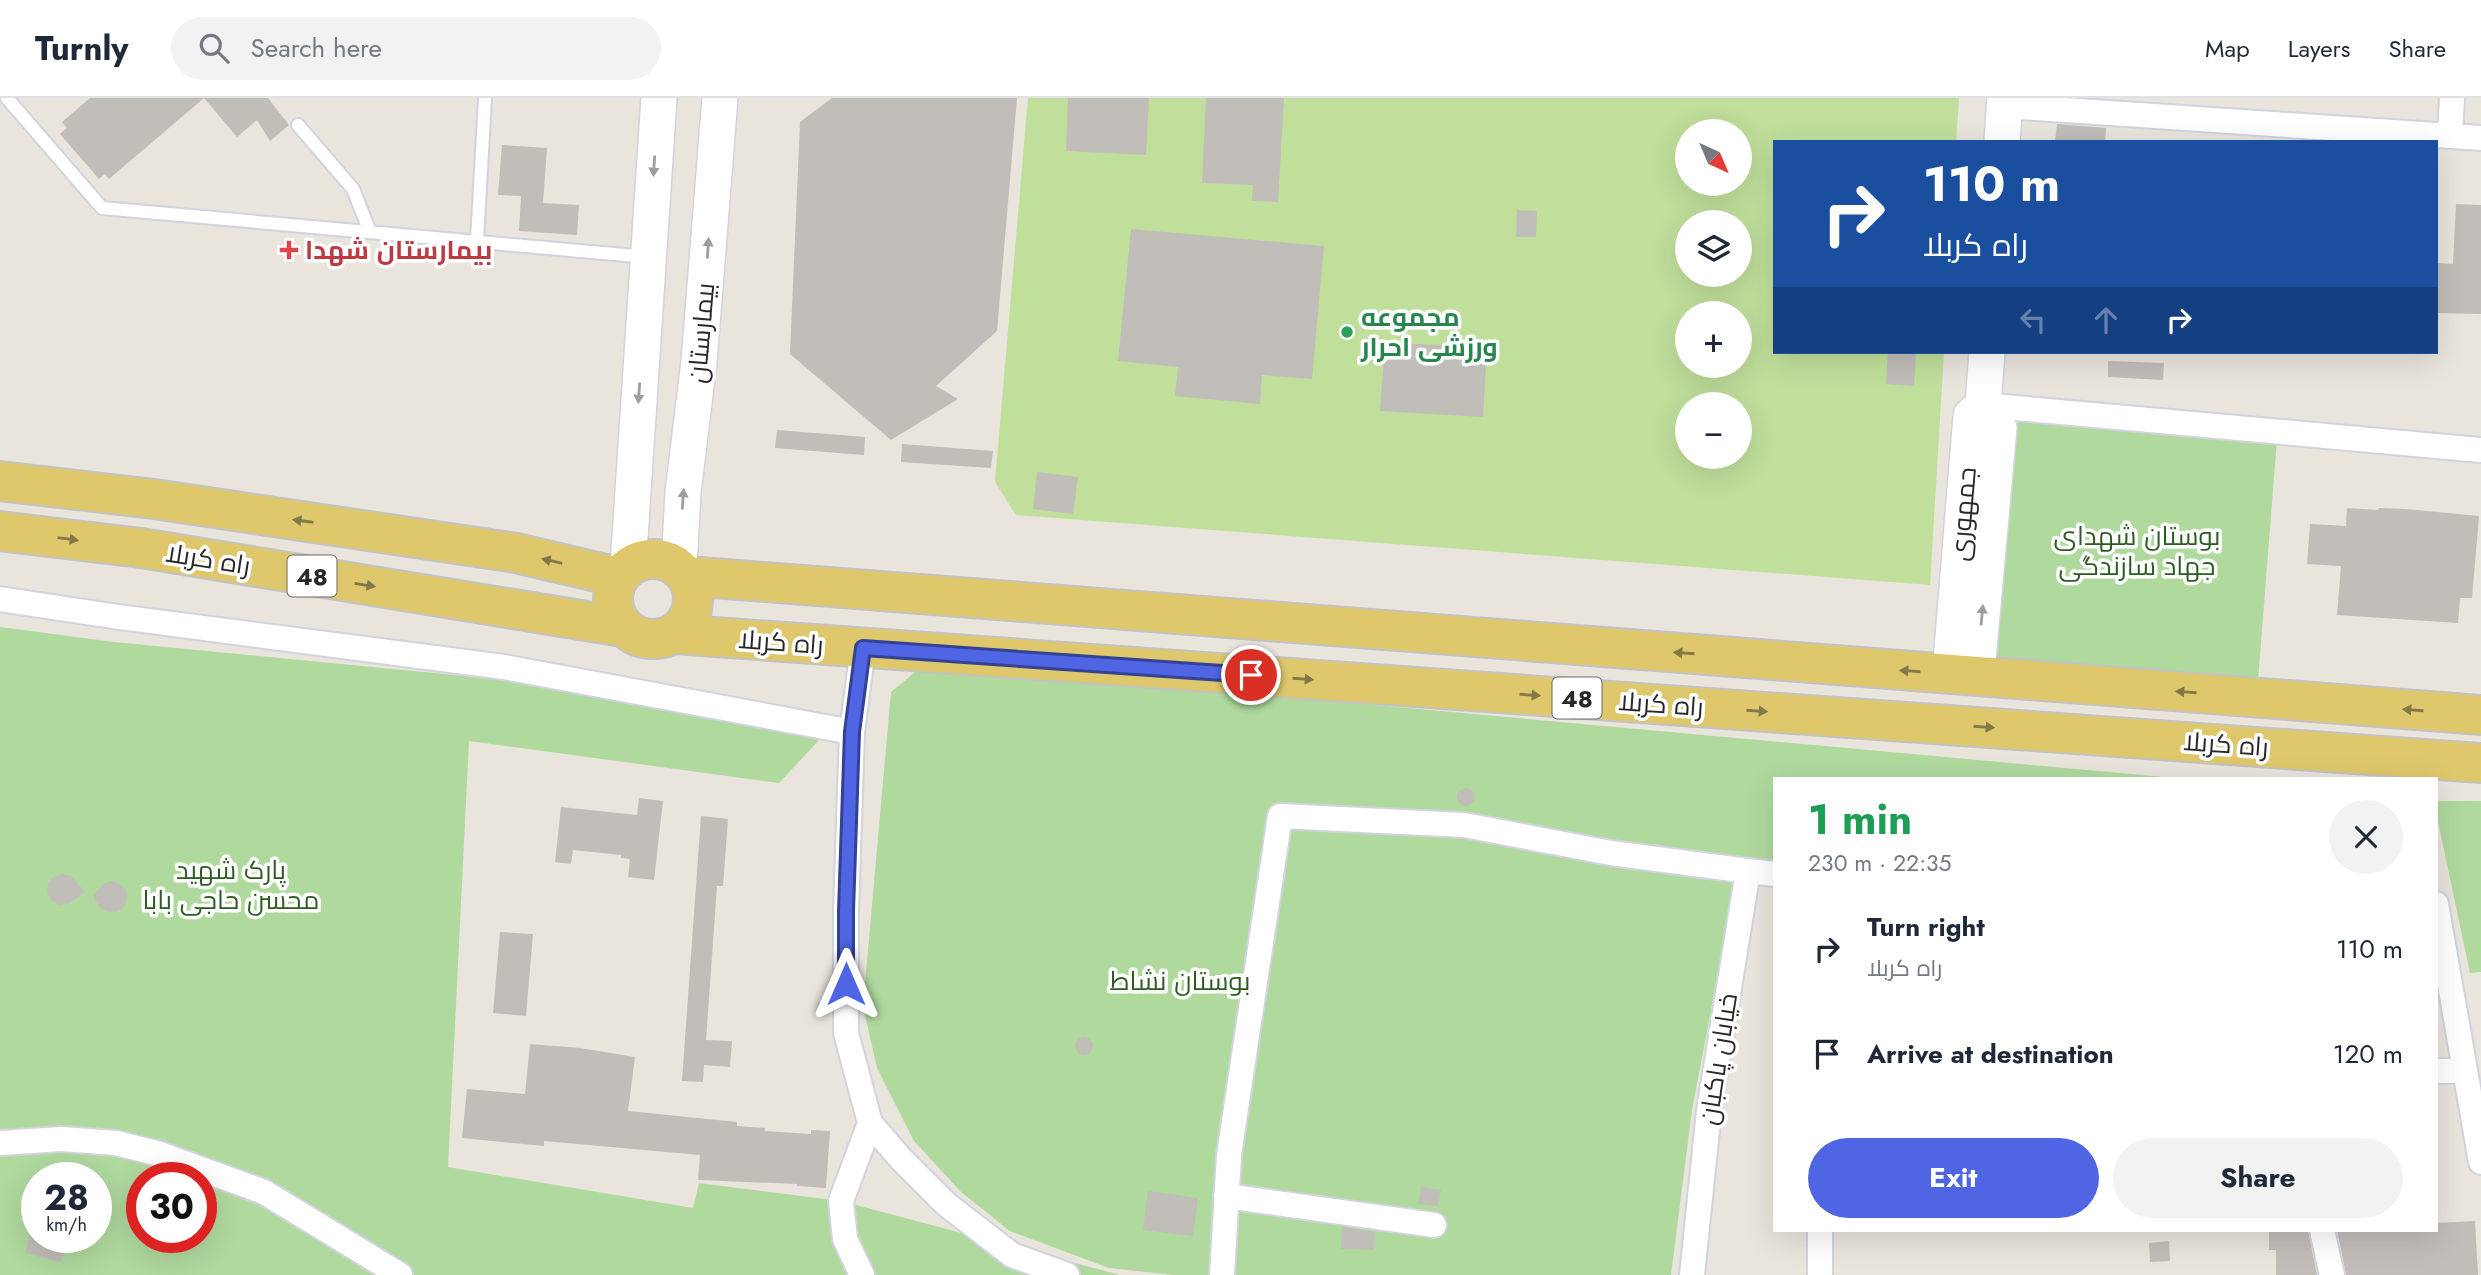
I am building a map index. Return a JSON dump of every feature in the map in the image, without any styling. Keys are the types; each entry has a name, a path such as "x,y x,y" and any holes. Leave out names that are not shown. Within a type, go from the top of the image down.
{"main road":[{"path":"623,627 612,603 613,589 623,572 659,98"},
{"name":"بیمارستان","path":"683,572 683,492 699,362 720,98"},
{"path":"2002,140 2005,102"},
{"name":"جمهوری","path":"1966,675 1951,662 1971,416 1983,405 1987,354"},
{"name":"راه کربلا","path":"0,481 154,499 516,553 623,572"},
{"name":"راه کربلا","path":"0,531 155,551 623,627"},
{"name":"48","path":"623,572 640,560 653,558 666,560 683,572"},
{"path":"673,635 691,615 694,602 692,588 683,572"},
{"name":"راه کربلا","path":"683,572 2481,715"},
{"name":"48","path":"623,627 634,635 647,639 673,635"},
{"name":"راه کربلا","path":"673,635 2414,768 2481,762"}],"street":[{"path":"2450,136 2452,98"},
{"path":"2005,102 2481,138"},
{"path":"1983,405 2481,450"},
{"path":"0,599 504,667 852,732"},
{"path":"863,648 852,732 846,911 846,1033 870,1123 901,1159 946,1203 1012,1255 1067,1275"},
{"path":"1222,1275 1228,1155 1280,816 1464,825 1611,853 1773,874"},
{"name":"خیابان پاکبان","path":"1692,1275 1709,1111 1748,871"},
{"path":"2438,930 2440,955 2481,1162"},
{"path":"2438,1071 2465,1071"},
{"path":"862,1275 845,1239 841,1201 870,1123"},
{"path":"0,1143 61,1139 116,1143 160,1154 264,1192 400,1275"},
{"path":"1226,1196 1434,1225"},
{"path":"1820,1232 1820,1275"},
{"path":"2322,1232 2332,1275"}],"lane":[{"path":"7,98 102,208 647,257"},
{"path":"477,242 485,98"},
{"path":"298,125 353,189 370,232"}],"green space":[{"name":"مجموعه ورزشی احرار","path":"1028,98 1959,98 1956,140 1773,140 1773,354 1944,354 1930,585 1016,515 995,482"},
{"name":"بوستان شهدای جهاد سازندگی","path":"2018,420 2277,439 2258,681 1996,662"},
{"name":"پارک شهید محسن حاجی بابا","path":"0,627 114,642 506,680 820,739 779,783 469,741 448,1167 693,1208 699,1183 841,1201 1120,1275 0,1275"},
{"name":"بوستان نشاط","path":"925,664 2164,777 1773,777 1773,862 1740,858 1692,1110 1671,1275 1174,1275 1109,1268 1010,1231 961,1192 914,1141 877,1068 863,1006 891,692"},
{"path":"2438,801 2481,801 2481,972 2470,973 2438,821"}],"building":[{"path":"90,98 204,98 109,179 105,174 99,179 60,134 67,128 62,122"},
{"path":"204,98 268,98 289,125 270,141 257,120 237,137"},
{"path":"832,98 1017,98 997,331 936,386 958,399 891,440 790,354 800,122"},
{"path":"1068,98 1149,98 1146,155 1066,151"},
{"path":"1206,98 1284,98 1278,202 1252,201 1253,185 1202,183"},
{"path":"2057,124 2106,128 2105,140 2055,140"},
{"path":"502,145 547,148 543,203 579,205 577,235 519,231 521,196 498,195"},
{"path":"2456,204 2481,205 2481,314 2438,313 2438,263 2453,264"},
{"path":"1517,210 1537,211 1536,237 1516,237"},
{"path":"1131,229 1324,246 1312,379 1262,375 1260,404 1175,396 1178,367 1118,361"},
{"path":"1385,342 1487,348 1483,417 1380,411"},
{"path":"1888,354 1916,354 1914,386 1886,384"},
{"path":"2108,361 2164,363 2163,380 2108,377"},
{"path":"777,430 865,437 864,455 775,448"},
{"path":"902,444 993,451 991,468 901,462"},
{"path":"1037,472 1078,477 1073,514 1033,509"},
{"path":"2347,508 2406,509 2479,516 2472,598 2460,598 2458,623 2337,615 2341,566 2307,564 2310,524 2346,526"},
{"path":"1466,788 1472,791 1475,797 1472,803 1466,806 1460,803 1457,797 1460,791"},
{"path":"639,798 663,801 654,880 628,877 630,859 621,858 621,855 573,850 571,864 555,862 561,807 637,815"},
{"path":"701,816 728,819 723,886 717,886 706,1040 732,1041 730,1067 704,1065 703,1082 682,1081"},
{"path":"62,874 71,876 85,892 68,904 59,905 51,900 47,892 53,877"},
{"path":"111,881 126,890 124,907 116,912 100,908 93,896 103,884"},
{"path":"500,932 533,934 526,1016 493,1013"},
{"path":"1084,1037 1090,1040 1093,1046 1090,1052 1084,1055 1078,1052 1075,1046 1078,1040"},
{"path":"530,1044 580,1048 635,1057 628,1111 737,1122 737,1126 765,1128 765,1131 811,1134 811,1130 830,1131 826,1188 797,1184 698,1180 700,1155 544,1141 544,1146 462,1138 467,1089 525,1094"},
{"path":"1421,1187 1441,1190 1438,1206 1418,1204"},
{"path":"1148,1191 1198,1198 1193,1236 1143,1230"},
{"path":"2475,1221 2478,1275 2346,1275 2337,1232 2438,1232 2438,1223"},
{"path":"1342,1227 1375,1232 1374,1250 1341,1249"},
{"path":"2269,1232 2308,1232 2317,1275 2276,1275 2276,1250 2269,1250"},
{"path":"2169,1241 2170,1261 2150,1262 2149,1243"},
{"path":"25,1253 63,1253 61,1262"}],"place":[{"name":"بیمارستان شهدا","path":"289,250"},
{"name":"مجموعه ورزشی احرار","path":"1347,332"}],"route":[{"path":"846,984 852,732 863,648 1251,675"}]}
